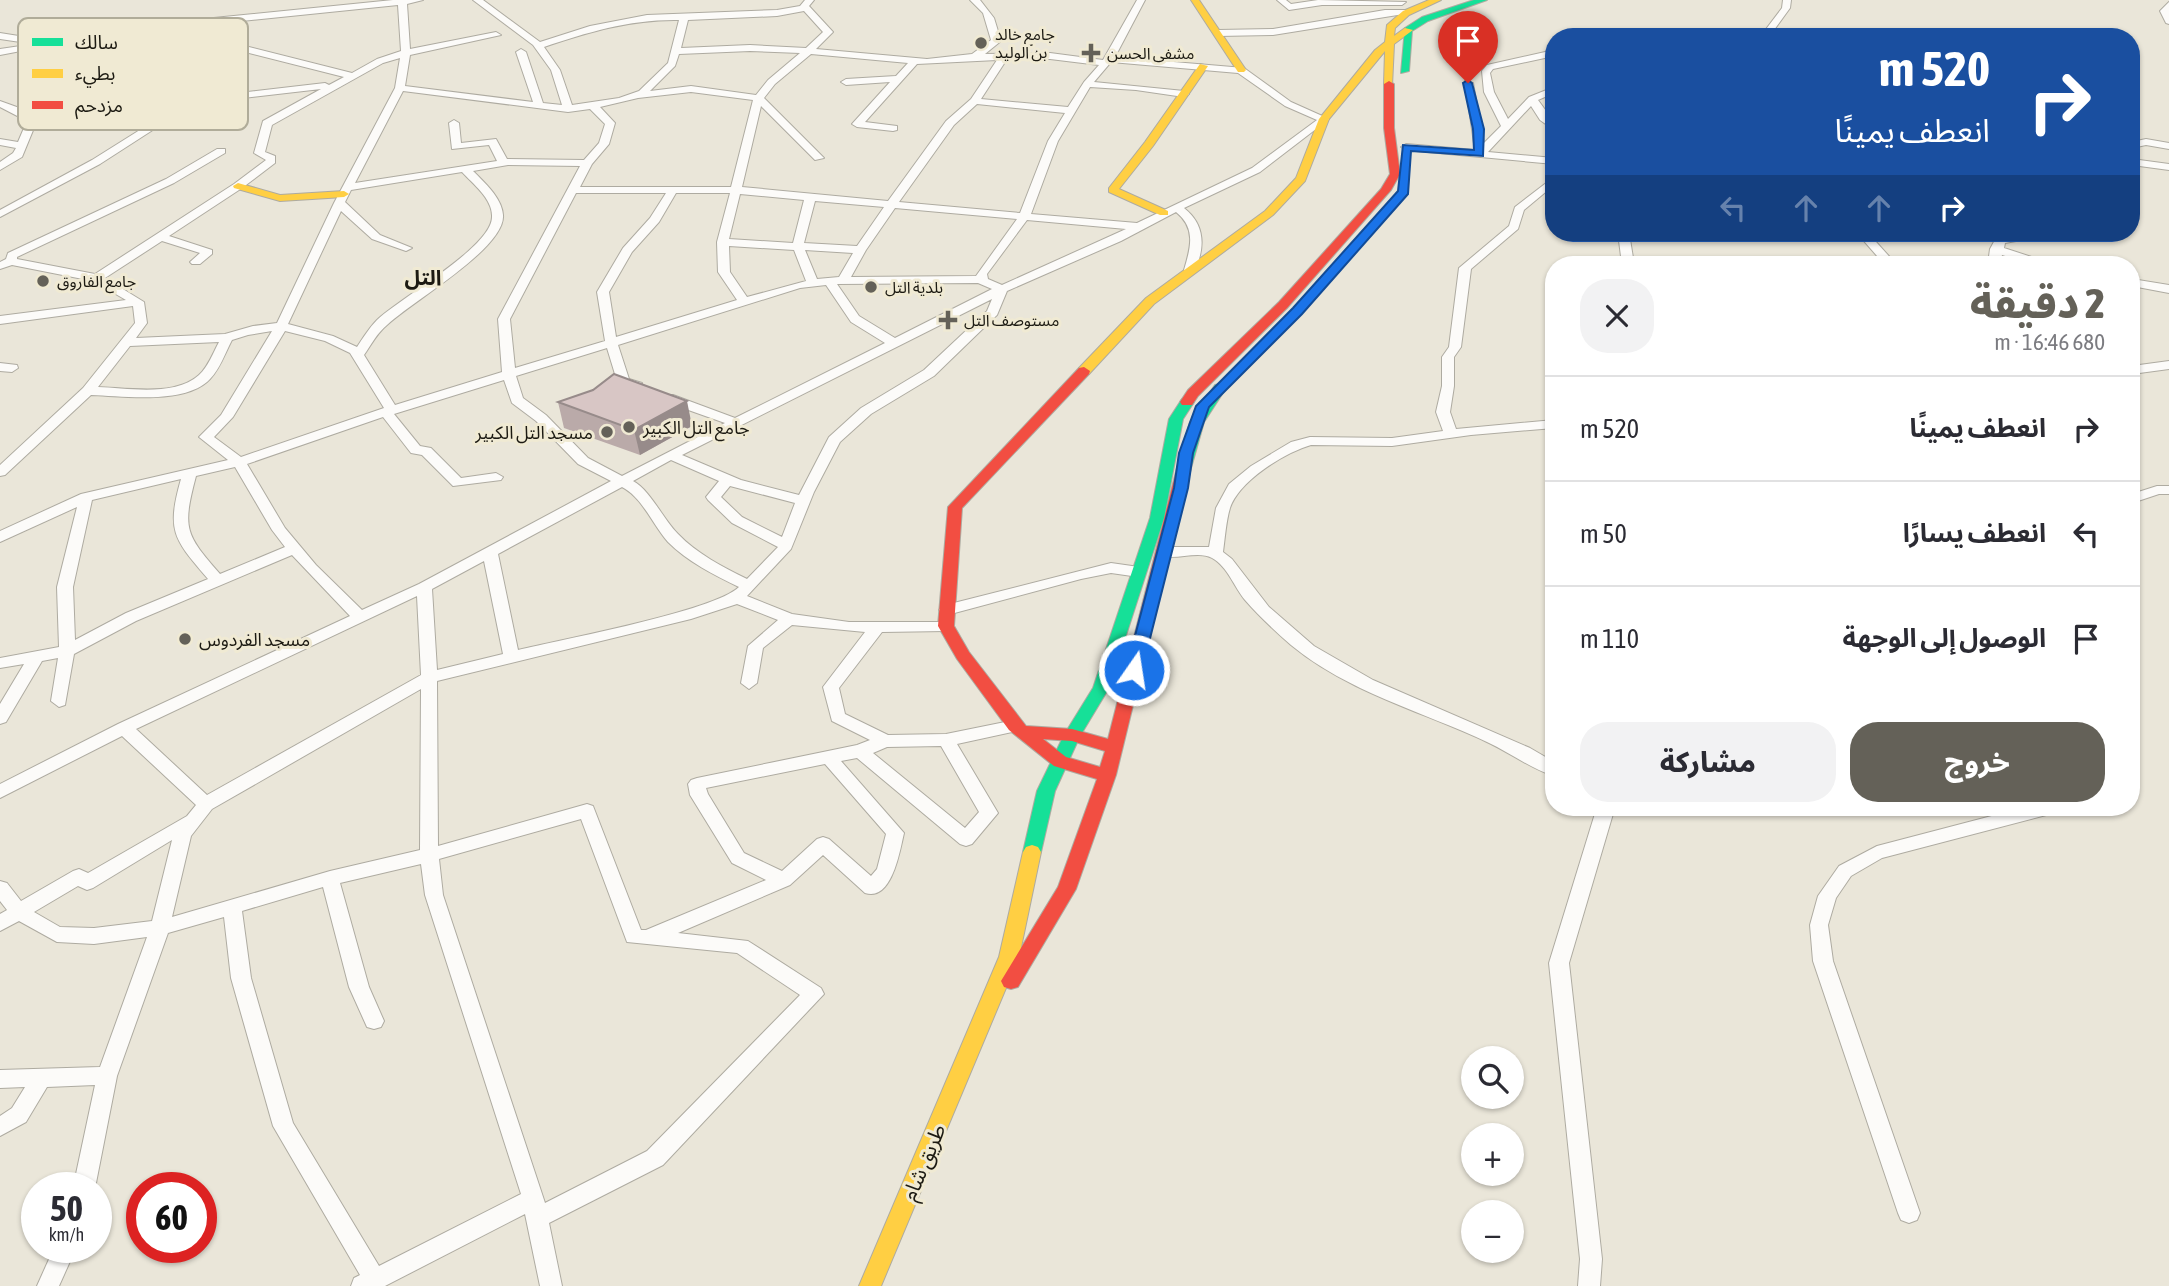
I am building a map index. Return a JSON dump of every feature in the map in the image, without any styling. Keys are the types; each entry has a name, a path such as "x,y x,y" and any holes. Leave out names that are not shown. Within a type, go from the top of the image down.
{"main road":[{"path":"1195,0 1241,70"},
{"path":"1107,775 1060,762 1019,729 963,656 946,618 956,507 1150,301 1269,213 1301,179 1324,119 1362,52 1390,35 1408,30 1426,19 1483,0"},
{"path":"976,1039 1009,957 1046,791 1072,735 1101,688 1157,518 1176,419 1193,393 1283,305 1368,211 1395,174 1390,128 1390,35 1404,8 1434,1 1454,8"},
{"path":"976,1039 1067,890 1107,775 1181,488 1186,453 1203,406 1297,311 1404,191 1404,57 1408,30"},
{"path":"1170,210 1113,190 1203,66"},
{"path":"238,186 280,198 344,195"},
{"path":"1019,729 1072,735 1113,747"},
{"name":"طريق شام","path":"870,1286 976,1039"}],"street":[{"path":"244,18 419,0"},
{"path":"477,0 530,35 540,45 555,68 568,109"},
{"path":"974,0 981,4 990,17 996,41 975,57"},
{"path":"981,279 981,274 1024,217 1053,141 1070,110 1087,84 1107,61 1141,0"},
{"path":"1281,0 1289,7 1322,2 1404,8"},
{"path":"1386,0 1404,8"},
{"path":"1771,28 1786,8 1787,0"},
{"path":"361,618 294,549 265,510 239,462 206,437 226,417 281,327 344,195 400,88 406,53 402,2"},
{"path":"540,45 592,28 628,20 659,16 778,13 808,4 828,32 812,51 764,87 723,242 724,272 744,302"},
{"path":"2169,5 2164,11 2169,22"},
{"path":"1218,33 1273,32 1404,8"},
{"path":"684,17 673,64 634,96 610,123 604,144 587,163 504,319 509,374 517,400 541,418 583,461 637,489 674,539 742,592 789,619 877,628 946,618 1080,574 1111,568 1139,572"},
{"path":"97,278 238,186 271,161 271,158 259,153 265,124 349,75 380,61 406,53 496,35"},
{"path":"0,36 18,39"},
{"path":"0,792 124,728 424,587 735,422 1002,289 1141,227 1170,210 1256,170 1324,119 1289,104 1241,70 1203,66 1051,56 915,61 750,48 676,51"},
{"path":"0,52 18,49"},
{"path":"248,50 349,75"},
{"path":"521,52 539,105"},
{"path":"1506,126 1489,92 1485,73 1490,67 1545,55"},
{"path":"844,281 860,250 940,135 975,100 1003,58"},
{"path":"893,128 857,124 915,61"},
{"path":"846,82 899,79"},
{"path":"868,81 873,106"},
{"path":"1468,83 1478,129 1479,154"},
{"path":"1087,84 1184,94"},
{"path":"248,95 331,85"},
{"path":"400,88 568,109 594,107 634,96 691,89 759,99 819,158"},
{"path":"1479,154 1532,99 1545,94"},
{"path":"1532,99 1545,119"},
{"path":"975,100 1070,110"},
{"path":"0,104 18,111"},
{"path":"594,107 610,123"},
{"path":"454,124 456,147 492,141 503,162"},
{"path":"0,167 18,155 29,130"},
{"path":"0,214 61,184 148,130"},
{"path":"1406,134 1479,154 1545,159"},
{"path":"0,142 23,146"},
{"path":"2140,143 2169,146"},
{"path":"138,302 97,278 6,264 12,255 170,181 221,151"},
{"path":"344,195 503,162 587,163"},
{"path":"2140,163 2169,167"},
{"path":"358,355 380,324 411,298 458,266 492,236 498,218 489,194 465,169"},
{"path":"1451,435 1443,412 1448,386 1448,357 1455,347 1465,268 1514,228 1519,209 1545,187"},
{"path":"573,190 735,190 1141,227"},
{"path":"673,190 655,220 627,250 603,292 611,342 623,381 735,422"},
{"path":"344,195 376,237 406,248"},
{"path":"810,198 798,246 812,282"},
{"path":"1170,210 1190,218 1198,240 1190,270"},
{"path":"162,237 208,251 195,262"},
{"path":"723,242 860,250"},
{"path":"1873,242 1884,256"},
{"path":"1995,256 1999,242"},
{"path":"1996,249 2018,256"},
{"path":"0,537 86,497 239,462 389,411 812,282 981,279 1002,289"},
{"path":"829,281 855,319 894,343"},
{"path":"2140,285 2169,289"},
{"path":"87,1172 107,1076 160,928 183,834 206,804 429,677 691,614 742,592 786,545 804,500 834,440 866,411 929,373 993,312 1002,289"},
{"path":"0,320 138,302"},
{"path":"0,472 88,391 128,342 141,323 138,302"},
{"path":"128,342 227,338 237,333 281,327 333,341 356,351 389,411 416,450 426,451 458,483 496,477"},
{"path":"88,391 172,391 190,387 204,378 227,338"},
{"path":"2140,369 2169,365"},
{"path":"1215,554 1223,508 1234,487 1256,469 1296,445 1310,441 1392,442 1545,425"},
{"path":"671,455 727,480 777,496 804,500"},
{"path":"190,473 178,515 180,536 219,582"},
{"path":"2140,497 2163,490 2169,478"},
{"path":"727,480 713,497 737,520 786,545"},
{"path":"59,701 67,652 65,587 86,497"},
{"path":"0,663 67,652 131,617 294,549"},
{"path":"1163,552 1186,550 1215,554 1230,566 1247,592 1278,628 1314,654 1354,677 1492,736 1545,765"},
{"path":"490,552 512,658"},
{"path":"424,587 429,677 429,856 434,895 536,1208 551,1286"},
{"path":"749,683 756,646 789,619"},
{"path":"877,628 831,687 838,717 886,741"},
{"path":"0,718 36,657"},
{"path":"124,728 206,804"},
{"path":"785,880 738,858 699,795 697,784 860,751 886,741 946,740 1019,729"},
{"path":"860,751 966,839 989,813 946,740"},
{"path":"648,938 785,880 823,844 872,888 886,872 895,834 828,757"},
{"path":"0,888 19,912 57,934 94,936 160,928 232,906 330,878 429,856 587,811 634,937 741,946 814,994 655,1158 368,1283 283,1126 242,978 232,906"},
{"path":"1589,1286 1591,1259 1559,963 1603,816"},
{"path":"1909,1213 1823,961 1819,925 1827,896 1844,871 1877,853 2016,816"},
{"path":"0,923 79,876 87,883 194,819"},
{"path":"330,878 359,987 374,1021"},
{"path":"0,1079 107,1076"},
{"path":"0,1127 19,1115 41,1079"},
{"path":"48,1286 58,1263"}],"building":[{"path":"614,374 687,401 634,430 558,402 593,390"}],"traffic: fast":[{"path":"1404,71 1408,30 1425,19 1483,0"},
{"path":"1184,468 1197,422 1220,388"},
{"path":"1032,852 1046,791 1072,735 1101,688 1157,518 1176,419 1187,402"}],"traffic: slow":[{"path":"1195,0 1241,70"},
{"path":"1389,84 1390,27 1406,13 1437,0"},
{"path":"1084,371 1150,301 1269,213 1301,179 1324,119 1337,100 1378,52 1408,30"},
{"path":"1164,213 1113,190 1149,144 1203,66"},
{"path":"238,186 280,198 344,194"},
{"path":"870,1286 1009,957 1032,852"}],"traffic: jam":[{"path":"1187,402 1283,305 1386,190 1395,174 1389,128 1389,84"},
{"path":"1084,371 955,507 946,626 963,655 1015,726 1060,762 1107,775"},
{"path":"1011,981 1067,889 1107,775 1184,468"},
{"path":"1023,732 1072,735 1113,747"}],"place":[{"name":"جامع خالد بن الوليد","path":"981,43"},
{"name":"مشفى الحسن","path":"1091,53"},
{"name":"جامع الفاروق","path":"43,281"},
{"name":"بلدية التل","path":"871,287"},
{"name":"مستوصف التل","path":"948,320"},
{"name":"جامع التل الكبير","path":"629,427"},
{"name":"مسجد التل الكبير","path":"607,432"},
{"name":"مسجد الفردوس","path":"185,639"}],"district":[{"name":"التل","path":"423,277"}],"route":[{"path":"1134,670 1181,488 1186,453 1203,406 1297,311 1404,191 1406,147 1479,154 1478,129 1468,83"}]}
